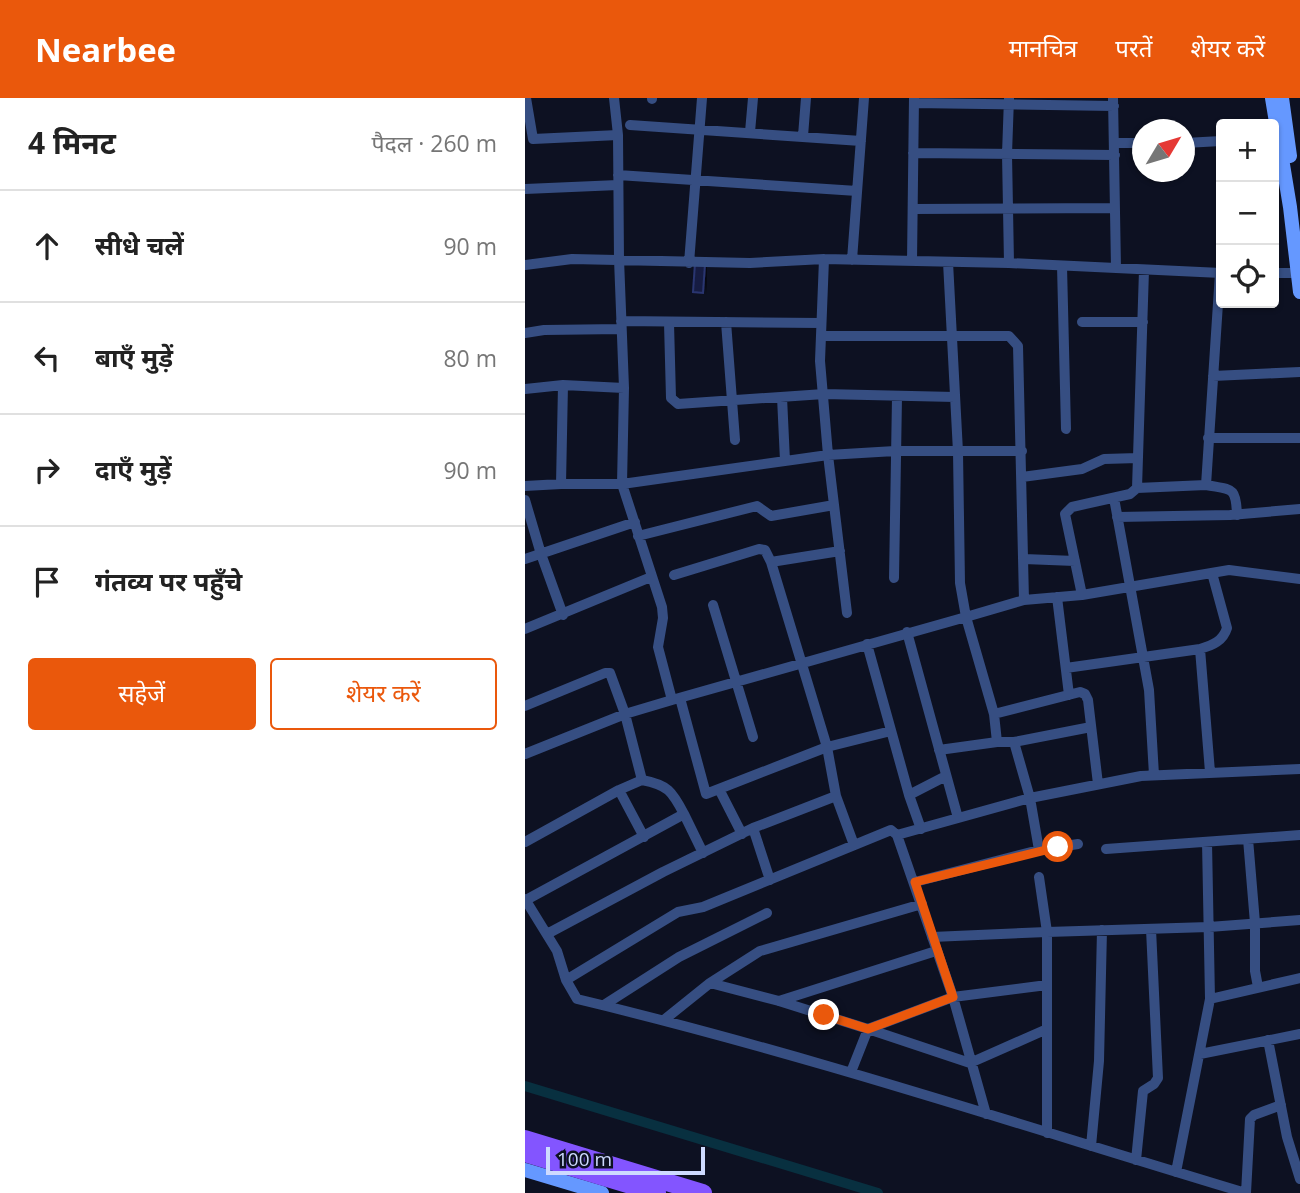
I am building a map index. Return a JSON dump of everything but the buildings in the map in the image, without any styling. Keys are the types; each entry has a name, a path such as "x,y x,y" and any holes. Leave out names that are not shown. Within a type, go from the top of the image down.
{"main road":[{"path":"1272,98 1274,119"},
{"path":"1282,98 1296,206 1300,292"},
{"path":"1279,146 1300,222"},
{"path":"525,1139 703,1193"},
{"path":"525,1153 657,1193"},
{"path":"525,1170 601,1193"}],"street":[{"path":"526,98 529,139 618,135"},
{"path":"614,98 618,135 624,388 622,484 650,577 662,607 658,647 706,794 827,747 891,731"},
{"path":"689,263 702,98"},
{"path":"750,132 753,98"},
{"path":"803,136 806,98"},
{"path":"852,260 865,98"},
{"path":"912,261 913,101 1114,102 1116,268"},
{"path":"1009,101 1009,263"},
{"path":"630,125 861,141"},
{"path":"1195,142 1216,141"},
{"path":"1115,143 1132,143"},
{"path":"913,153 1115,155"},
{"path":"525,189 618,180 696,179 857,191"},
{"path":"913,209 1115,208"},
{"path":"525,265 572,259 689,263 852,260 1009,263 1216,273"},
{"path":"824,260 820,361 847,613"},
{"path":"948,262 958,452 960,583 966,617 994,714 997,742"},
{"path":"1062,266 1066,429"},
{"path":"1137,488 1145,270"},
{"path":"1279,273 1298,273"},
{"path":"1206,485 1218,308"},
{"path":"726,322 735,440"},
{"path":"1082,322 1143,322"},
{"path":"669,323 671,398 678,404 824,394 955,397"},
{"path":"525,333 669,323 821,323"},
{"path":"821,336 1009,336 1015,340 1018,346 1024,600"},
{"path":"1213,376 1300,372"},
{"path":"525,389 563,384 624,388"},
{"path":"561,484 563,384"},
{"path":"782,397 785,461"},
{"path":"894,578 894,451 897,397"},
{"path":"1208,438 1300,438"},
{"path":"525,486 622,484 828,455 894,451 1021,451"},
{"path":"1022,477 1082,469 1104,459 1138,458"},
{"path":"1082,595 1065,514 1072,507 1130,494 1137,488 1206,485 1232,491 1236,496 1237,515"},
{"path":"1114,498 1149,690 1154,775"},
{"path":"525,500 563,615"},
{"path":"638,536 757,506 771,516 834,505"},
{"path":"1117,517 1237,515 1300,509"},
{"path":"525,559 635,523"},
{"path":"674,575 759,549 765,550 771,562 827,747 837,796 853,845"},
{"path":"771,562 840,551"},
{"path":"1024,559 1075,561"},
{"path":"525,754 625,714 1024,600 1082,595 1229,570 1300,579"},
{"path":"1066,667 1200,649 1219,641 1227,628 1212,573"},
{"path":"525,629 650,577"},
{"path":"1057,597 1069,695"},
{"path":"713,605 753,737"},
{"path":"907,632 958,818"},
{"path":"867,643 921,829"},
{"path":"1200,649 1210,772"},
{"path":"525,706 610,673 625,714 642,780"},
{"path":"994,714 1080,692 1087,697 1098,784"},
{"path":"939,750 1014,742 1091,727"},
{"path":"1014,742 1030,798 1039,850"},
{"path":"897,835 1030,798 1098,784 1154,775 1300,768"},
{"path":"909,795 946,776"},
{"path":"525,842 642,780 668,788 674,795 703,853"},
{"path":"719,789 742,834"},
{"path":"619,790 644,837"},
{"path":"547,934 753,828 837,796"},
{"path":"684,814 525,899 561,959 566,980 577,999 664,1020 851,1072 1246,1193 1250,1119 1281,1105"},
{"path":"753,828 770,880"},
{"path":"566,980 678,912 703,907 891,830 897,835 915,882 953,997 986,1114"},
{"path":"1106,849 1300,835"},
{"path":"1248,839 1258,988"},
{"path":"1176,1172 1210,999 1207,842"},
{"path":"915,882 1039,850 1078,844"},
{"path":"1039,877 1047,932 1047,1133"},
{"path":"664,1020 710,983 759,951 922,904"},
{"path":"604,1005 679,957 767,913"},
{"path":"932,937 1209,927 1300,920"},
{"path":"1136,1160 1143,1091 1158,1078 1151,929"},
{"path":"1091,1146 1099,1061 1103,930"},
{"path":"779,1001 936,951"},
{"path":"1210,999 1300,978"},
{"path":"710,983 779,1001 970,1063 1047,1029"},
{"path":"851,1072 868,1029 953,997 1047,985"},
{"path":"1200,1054 1300,1034"},
{"path":"1269,1040 1287,1137 1300,1179"}],"waterway":[{"path":"525,1086 878,1193"}],"route":[{"path":"824,1015 868,1029 953,997 915,882 1058,847"}]}
